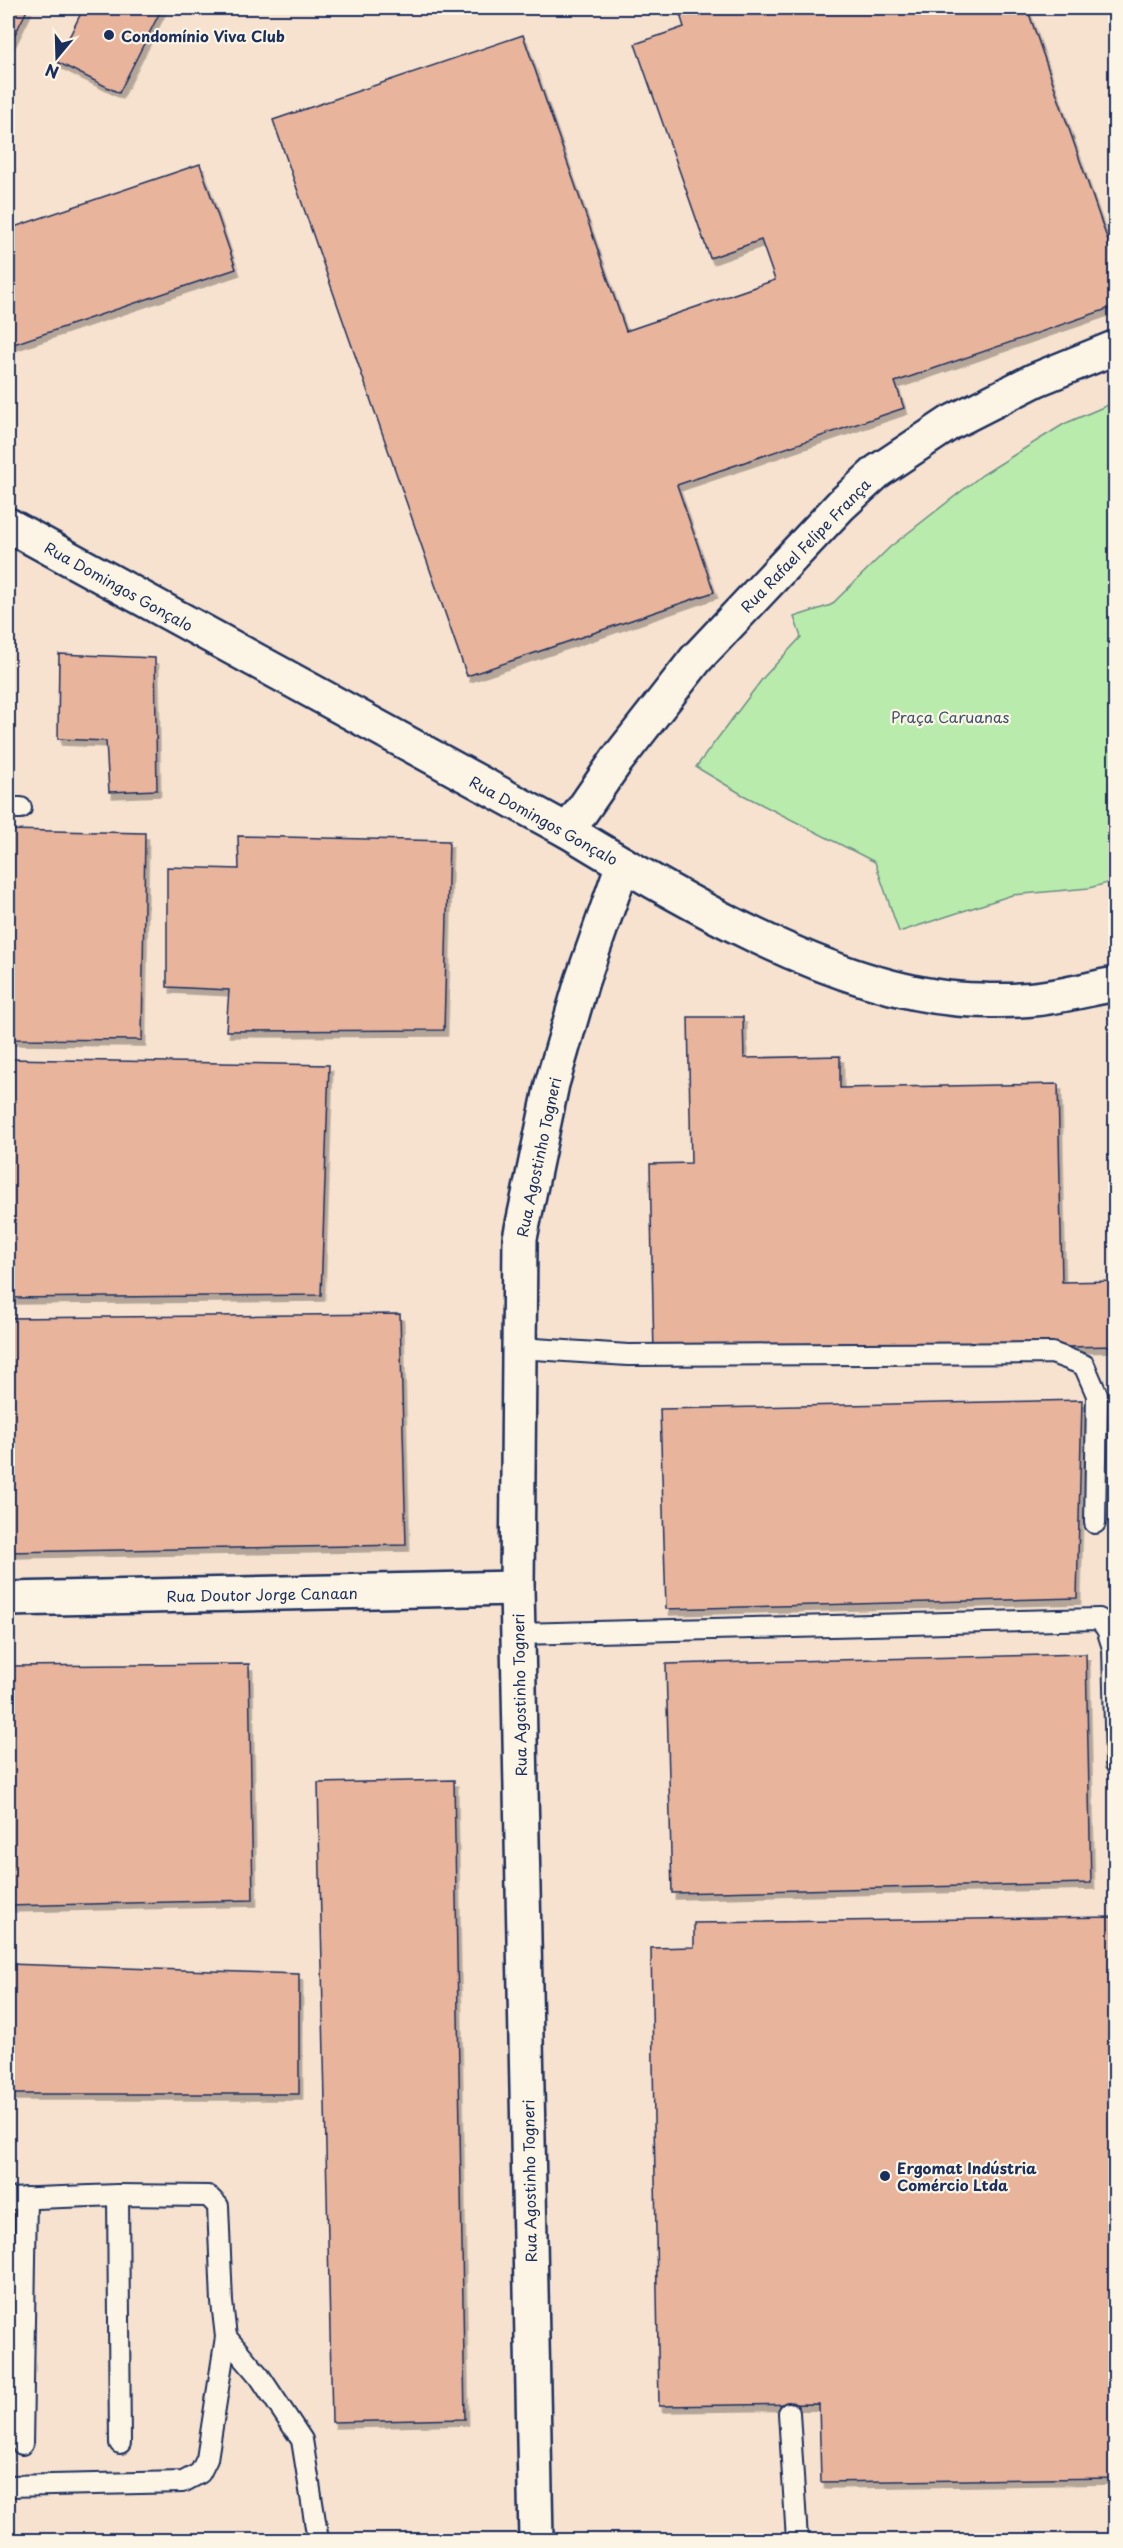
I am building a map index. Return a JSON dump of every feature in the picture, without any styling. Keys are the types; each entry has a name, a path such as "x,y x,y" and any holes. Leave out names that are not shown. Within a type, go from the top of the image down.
{"street":[{"name":"Rua Rafael Felipe França","path":"568,831 617,760 696,659 841,505 878,471 950,423 1035,380 1114,348"},
{"name":"Rua Domingos Gonçalo","path":"8,525 568,831 707,910 807,958 913,993 958,999 1009,1000 1048,997 1116,984"},
{"name":"Rua Agostinho Togneri","path":"536,2541 517,1588 520,1238 552,1084 582,981 623,864"},
{"name":"Rua Doutor Jorge Canaan","path":"8,1599 517,1588"}],"lane":[{"path":"519,1348 628,1355 1052,1353 1084,1365 1097,1395 1095,1523"},
{"path":"518,1634 1099,1619 1107,1629 1113,1648 1116,1764"},
{"path":"118,2195 120,2443"},
{"path":"8,2486 183,2482 200,2473 207,2459 226,2337 222,2302 218,2206 208,2196 118,2195 17,2199 22,2444"},
{"path":"226,2337 260,2377 302,2440 318,2541"},
{"path":"789,2413 797,2541"}],"green space":[{"name":"Praça Caruanas","path":"1115,402 1115,881 1089,888 1012,895 899,932 875,862 743,795 696,767 763,678 801,637 794,617 831,605 890,547 982,475 1064,424"}],"building":[{"path":"8,8 28,8 11,42 8,40"},
{"name":"Condomínio Viva Club","path":"81,8 162,8 119,93 57,62 83,9"},
{"path":"678,8 1027,8 1116,264 1116,306 895,382 904,408 677,485 714,592 467,676 273,120 523,35 626,331 775,280 761,240 710,258 635,44 684,27"},
{"path":"200,164 236,269 8,346 8,229"},
{"path":"59,654 155,658 157,790 109,792 106,741 58,739"},
{"path":"8,830 145,833 142,1040 8,1039"},
{"path":"238,836 449,841 444,1030 226,1031 229,990 167,987 167,867 239,869"},
{"path":"688,1017 743,1017 744,1058 840,1056 840,1088 1058,1084 1062,1282 1116,1281 1116,1346 654,1355 650,1164 691,1163"},
{"path":"8,1059 329,1065 321,1295 8,1298"},
{"path":"400,1314 406,1545 8,1552 8,1318"},
{"path":"1082,1400 1077,1598 666,1609 660,1409"},
{"path":"1086,1654 1091,1883 672,1893 666,1664"},
{"path":"249,1664 253,1900 8,1906 8,1666"},
{"path":"454,1780 465,2419 332,2422 318,1783"},
{"name":"Ergomat Indústria Comércio Ltda","path":"1116,1917 1116,2478 821,2482 819,2404 659,2406 651,1948 694,1947 694,1923"},
{"path":"8,1964 299,1974 299,2094 8,2094"}],"place":[{"name":"Condomínio Viva Club","path":"109,35"},
{"name":"Ergomat Indústria Comércio Ltda","path":"885,2176"}]}
